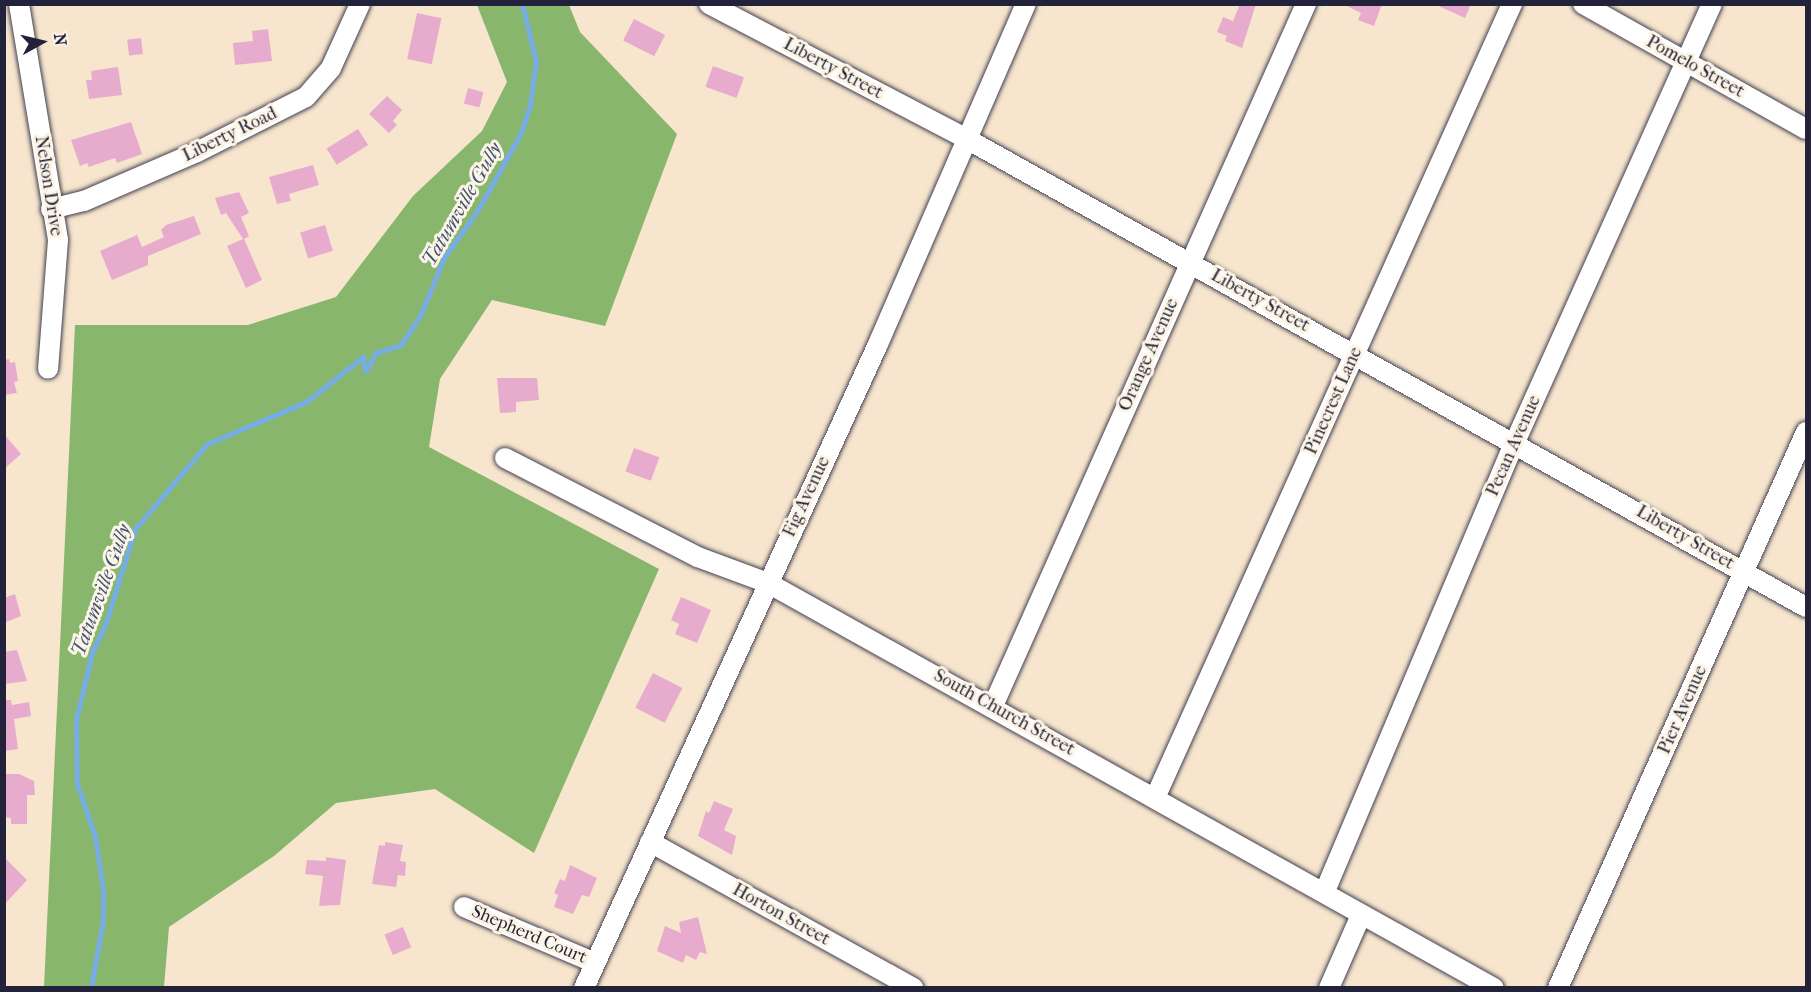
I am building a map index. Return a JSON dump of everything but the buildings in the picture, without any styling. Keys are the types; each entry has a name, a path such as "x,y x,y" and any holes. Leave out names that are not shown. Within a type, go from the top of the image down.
{"street":[{"name":"Nelson Drive","path":"19,4 51,209 58,240 48,369"},
{"name":"Liberty Road","path":"51,209 84,201 197,152 306,97 328,73 360,4"},
{"name":"Liberty Street","path":"709,4 965,138 1515,442 1806,607"},
{"name":"Fig Avenue","path":"584,987 878,344 965,138 1026,4"},
{"name":"Orange Avenue","path":"993,706 1306,4"},
{"name":"Pinecrest Lane","path":"1155,798 1512,4"},
{"name":"Pomelo Street","path":"1583,4 1806,129"},
{"name":"Pecan Avenue","path":"1325,891 1515,442 1712,4"},
{"name":"Pier Avenue","path":"1558,987 1806,432"},
{"name":"South Church Street","path":"505,458 698,557 768,583 993,706 1325,891 1361,915 1494,987"},
{"name":"Horton Street","path":"650,842 913,987"},
{"name":"Shepherd Court","path":"464,907 595,963"},
{"path":"1329,987 1361,915"}],"green space":[{"path":"477,5 569,5 580,32 677,134 605,326 492,300 440,379 429,447 659,569 534,853 435,789 336,803 274,856 169,927 164,987 44,987 75,325 248,325 336,297 413,196 482,131 507,82"}],"waterway":[{"name":"Tatumville Gully","path":"91,988 103,920 103,889 95,837 77,784 76,720 92,653 106,623 135,529 207,444 306,402 363,357 366,371 376,353 401,345 421,314 444,258 478,210 521,133 530,105 536,62 522,4"}]}
